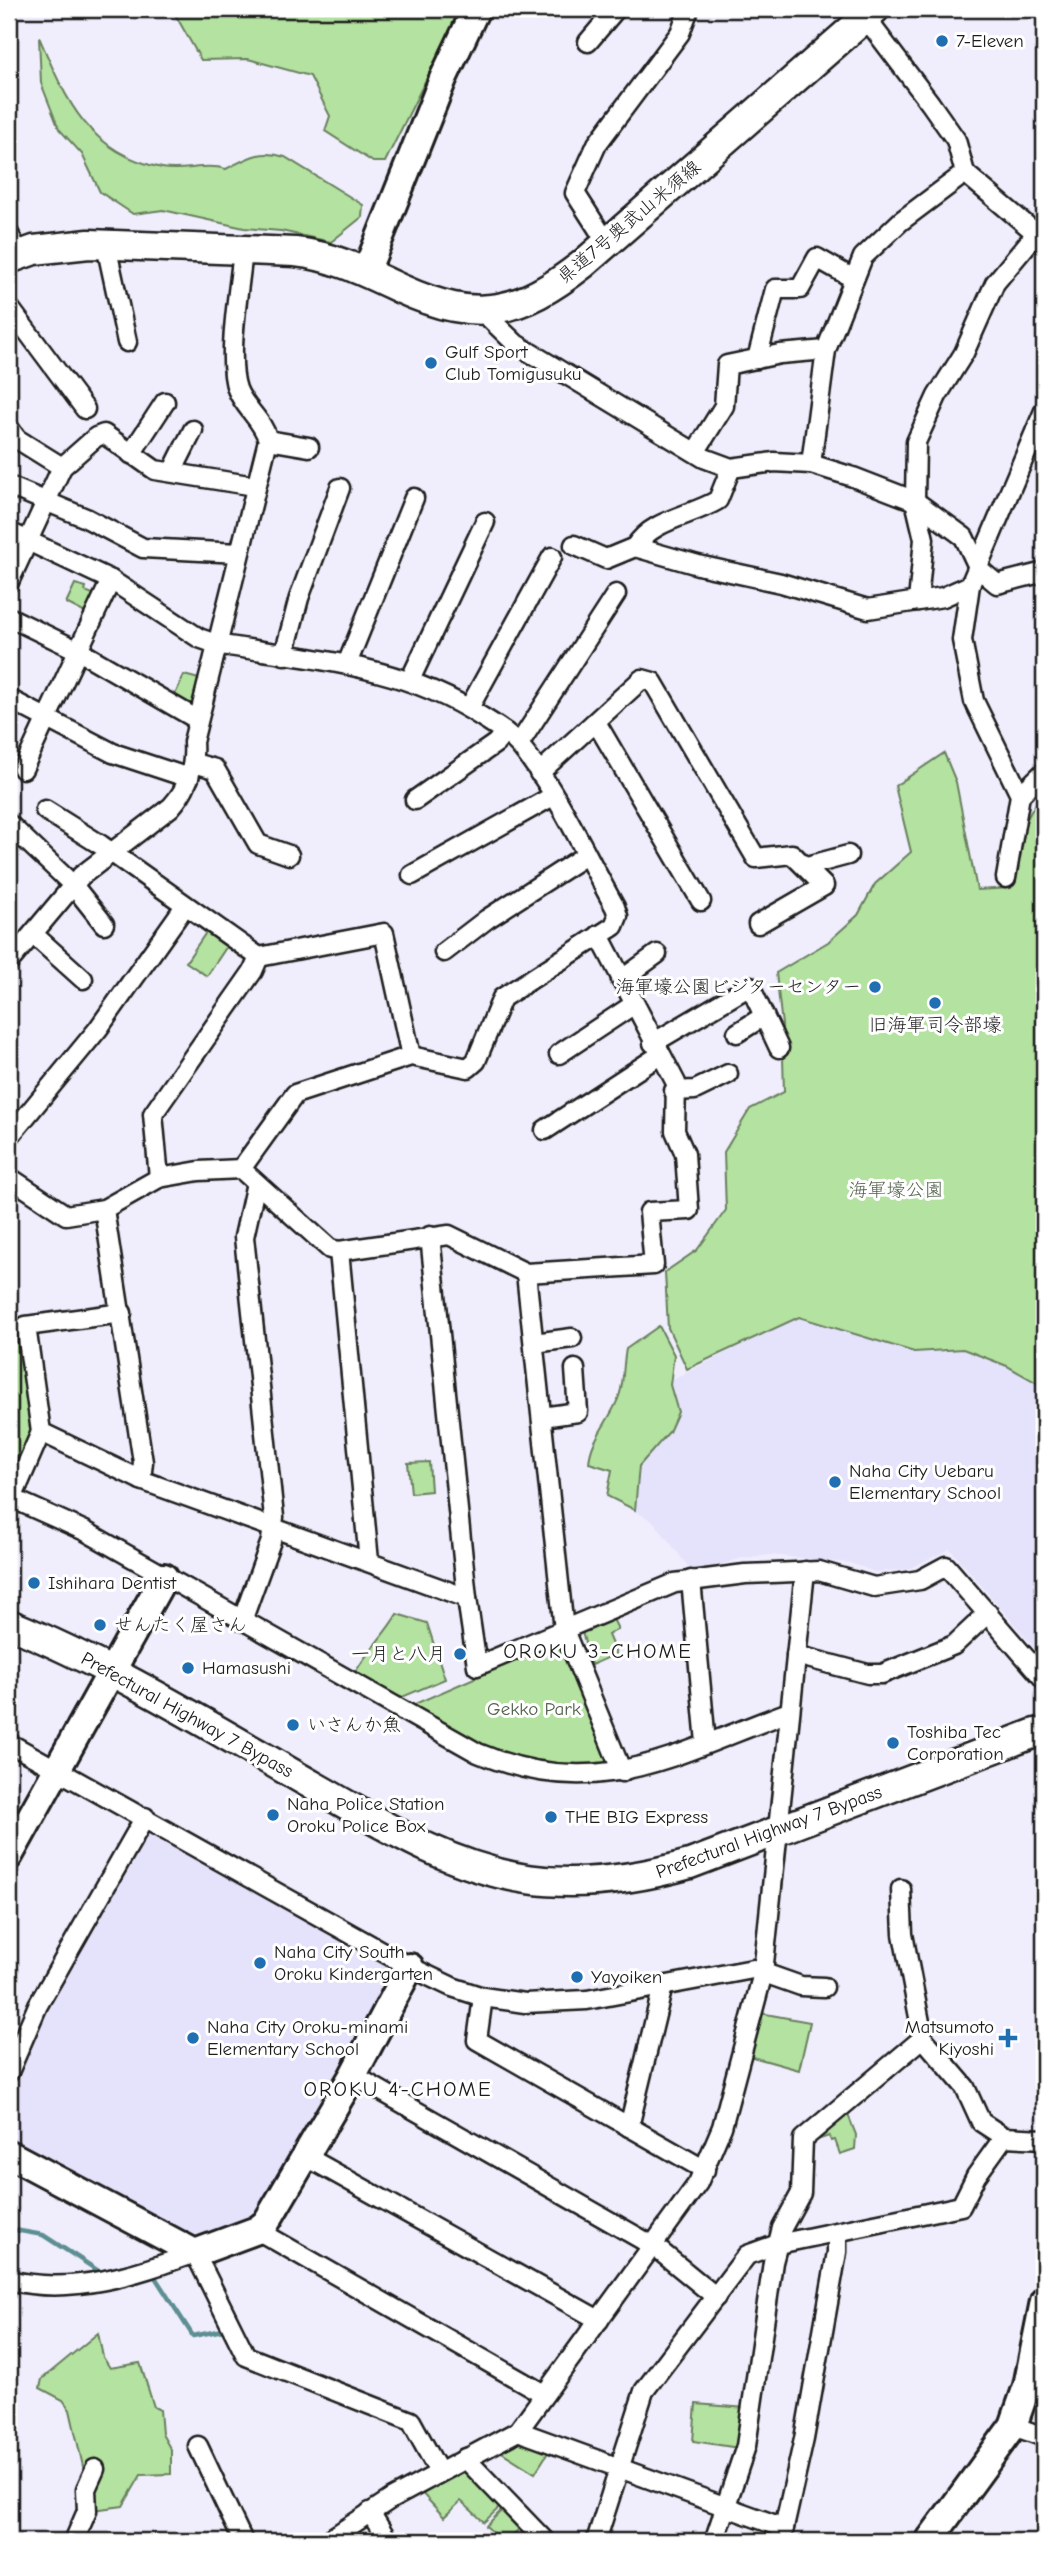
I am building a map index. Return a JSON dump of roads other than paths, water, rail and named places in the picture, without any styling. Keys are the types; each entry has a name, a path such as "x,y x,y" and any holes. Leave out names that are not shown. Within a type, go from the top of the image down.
{"main road":[{"name":"県道7号奥武山米須線","path":"12,249 106,245 308,253 366,271 432,300 482,311 503,309 533,298 558,283 607,243 863,12"},
{"name":"Prefectural Highway 7 Bypass","path":"9,1624 112,1672 410,1840 483,1869 526,1879 563,1882 634,1878 690,1864 1035,1733"}],"street":[{"path":"366,271 443,79 477,9"},
{"path":"588,42 616,9"},
{"path":"607,243 575,192 597,144 680,33 689,9"},
{"path":"863,12 956,140 965,173 1042,233 995,283 964,353 924,420 916,442 915,501 924,539 918,601"},
{"path":"811,464 826,350 863,257 901,221 965,173"},
{"path":"106,245 127,342"},
{"path":"9,962 73,884 171,807 182,794 192,770 193,742 198,720 268,440 262,426 242,401 234,373 243,250"},
{"path":"757,359 775,289 800,289 817,258 854,279"},
{"path":"9,307 85,409"},
{"path":"482,311 516,344 704,458 731,468 774,462 811,464 915,501 964,537 974,577"},
{"path":"696,451 724,406 727,365 826,350"},
{"path":"131,454 165,402"},
{"path":"1020,795 974,701 962,640 974,577 1044,411"},
{"path":"9,428 17,439 62,467"},
{"path":"172,472 193,430"},
{"path":"9,582 62,467 96,437 104,434 155,470 255,486"},
{"path":"268,440 309,447"},
{"path":"574,545 606,559 635,547 640,539 655,528 718,499 731,468"},
{"path":"9,486 144,548 239,553"},
{"path":"284,655 299,598 340,488"},
{"path":"347,664 414,498"},
{"path":"410,680 485,522"},
{"path":"9,532 111,580 199,638 216,645 347,664 410,680 469,708 512,738 539,773 618,916 614,926 502,998 476,1061 468,1068 411,1056 295,1094 247,1157 241,1169"},
{"path":"635,547 698,565 800,588 855,608 867,609 943,597 974,577 997,584 1044,572"},
{"path":"469,708 552,557"},
{"path":"23,769 49,719 111,580"},
{"path":"415,800 496,743 512,738 616,594"},
{"path":"9,617 79,651 198,720"},
{"path":"539,773 642,679 653,681 756,858 792,854 807,866 824,886 758,924"},
{"path":"9,699 113,753 192,770 215,769 258,844 289,855"},
{"path":"596,723 701,901"},
{"path":"1006,878 1020,795 1044,772"},
{"path":"412,875 552,796"},
{"path":"45,810 112,853 259,957 384,933 411,1056"},
{"path":"9,824 73,884 104,924"},
{"path":"444,952 487,919 586,855"},
{"path":"807,866 848,855"},
{"path":"9,1137 98,1029 185,906"},
{"path":"33,933 83,979"},
{"path":"10,1180 66,1215 104,1209 159,1178 199,1171 241,1169 330,1249 339,1251 449,1235 526,1273 654,1265 649,1212 689,1210 685,1154 675,1131 676,1083 598,935"},
{"path":"621,980 657,954"},
{"path":"159,1178 153,1114 253,971 259,957"},
{"path":"545,1130 656,1049 750,986 779,1048"},
{"path":"559,1054 633,1005"},
{"path":"737,1033 764,1016"},
{"path":"674,1091 695,1090 728,1073"},
{"path":"243,1621 273,1527 244,1237 256,1183"},
{"path":"104,1209 143,1462 141,1480"},
{"path":"430,1236 467,1598 477,1667 658,1589 691,1580 819,1571 874,1587 920,1580 946,1566 1044,1679"},
{"path":"339,1251 369,1561"},
{"path":"526,1273 564,1630 622,1772"},
{"path":"122,1313 17,1328 41,1432 10,1498 85,1531 489,1758 553,1774 599,1775 622,1772 662,1762 789,1712"},
{"path":"534,1343 572,1338"},
{"path":"542,1417 578,1412 575,1369"},
{"path":"41,1432 141,1480 467,1598"},
{"path":"327,2541 370,2512 439,2472 518,2431 655,2247 705,2170 722,2127 764,1973 776,1833 805,1571"},
{"path":"9,1856 164,1577"},
{"path":"691,1580 706,1743"},
{"path":"796,1656 868,1674 882,1674 943,1651 988,1613"},
{"path":"9,1743 410,1966 452,1987 483,1997 558,2004 753,1969 801,1986 824,1987"},
{"path":"9,2072 38,2005 145,1817"},
{"path":"901,1889 903,1934 923,2038 965,2087 981,2122 1004,2137 1044,2139"},
{"path":"9,2280 59,2285 90,2283 152,2268 257,2230 266,2223 353,2075 410,1966"},
{"path":"629,2127 663,1986"},
{"path":"483,1997 477,2040 705,2170"},
{"path":"714,2541 746,2446 778,2244 782,2228 801,2193 803,2139 923,2038"},
{"path":"353,2075 655,2247 716,2297"},
{"path":"596,2541 644,2391 747,2255 778,2244 837,2234 961,2206 976,2176 1004,2137"},
{"path":"9,2154 195,2253 246,2356 411,2421 439,2472"},
{"path":"305,2156 599,2320"},
{"path":"257,2230 544,2394"},
{"path":"518,2431 726,2507 782,2535 804,2439 837,2252 837,2234"},
{"path":"929,2541 1013,2426 1027,2386 1044,2301"},
{"path":"1013,2426 1044,2437"},
{"path":"198,2446 243,2541"},
{"path":"465,2458 545,2541"},
{"path":"76,2540 87,2511 86,2489 96,2469"},
{"path":"370,2512 388,2541"}],"waterway":[{"path":"9,2229 43,2235 100,2272 141,2262"},
{"path":"153,2274 193,2336 223,2330"}],"place":[{"name":"7-Eleven","path":"942,41"},
{"name":"Gulf Sport Club Tomigusuku","path":"431,363"},
{"name":"海軍壕公園ビジターセンター","path":"875,987"},
{"name":"旧海軍司令部壕","path":"935,1003"},
{"name":"Naha City Uebaru Elementary School","path":"835,1482"},
{"name":"Ishihara Dentist","path":"34,1583"},
{"name":"せんたく屋さん","path":"100,1625"},
{"name":"一月と八月","path":"460,1654"},
{"name":"Hamasushi","path":"188,1668"},
{"name":"いさんか魚","path":"293,1725"},
{"name":"Toshiba Tec Corporation","path":"893,1743"},
{"name":"Naha Police Station Oroku Police Box","path":"273,1815"},
{"name":"THE BIG Express","path":"551,1817"},
{"name":"Naha City South Oroku Kindergarten","path":"260,1963"},
{"name":"Yayoiken","path":"577,1977"},
{"name":"Naha City Oroku-minami Elementary School","path":"193,2038"},
{"name":"Matsumoto Kiyoshi","path":"1008,2038"}],"district":[{"name":"OROKU 3-CHOME","path":"598,1651"},
{"name":"OROKU 4-CHOME","path":"398,2089"}],"park label":[{"name":"海軍壕公園","path":"896,1190"},
{"name":"Gekko Park","path":"534,1709"}]}
